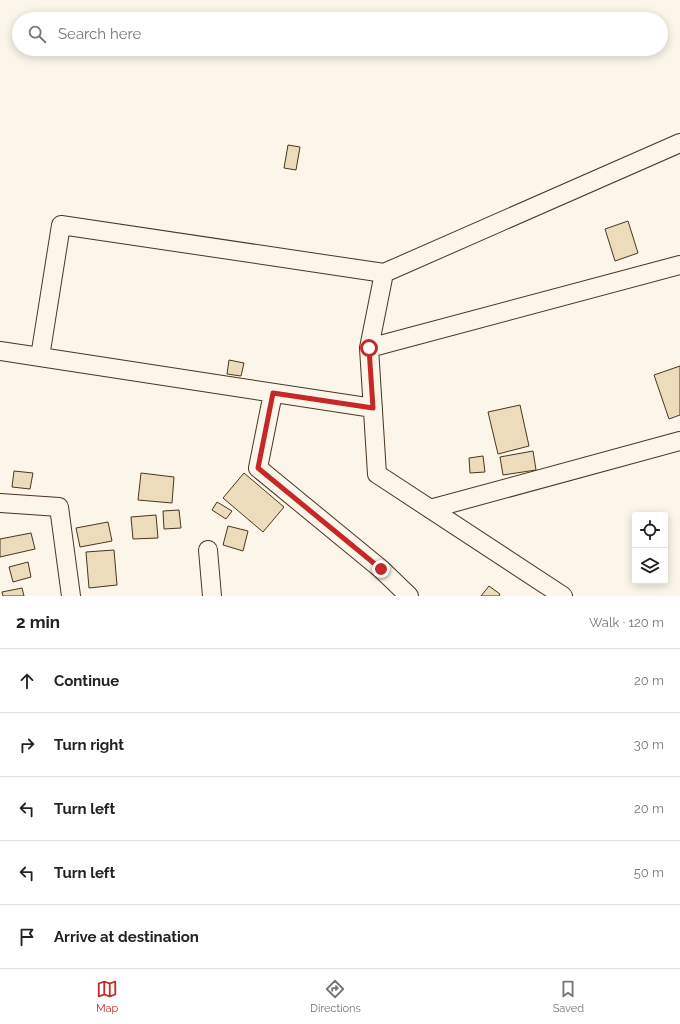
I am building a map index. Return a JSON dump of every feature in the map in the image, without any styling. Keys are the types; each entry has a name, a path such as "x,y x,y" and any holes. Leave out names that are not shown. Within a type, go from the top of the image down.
{"street":[{"path":"40,357 61,225 384,273 680,143"},
{"path":"369,348 680,265"},
{"path":"384,273 369,348 377,474 563,596"},
{"path":"0,351 373,408"},
{"path":"273,393 258,468 381,569 409,596"},
{"path":"430,509 680,441"},
{"path":"0,503 59,507 71,596"},
{"path":"208,550 212,596"}],"building":[{"path":"288,145 300,147 296,170 284,168"},
{"path":"628,221 638,253 615,261 605,229"},
{"path":"229,360 244,363 241,376 227,374"},
{"path":"680,366 680,415 669,419 654,375"},
{"path":"520,405 529,446 498,454 488,412"},
{"path":"533,451 536,470 503,475 500,457"},
{"path":"483,456 485,472 470,473 469,458"},
{"path":"14,471 33,473 30,489 12,487"},
{"path":"141,473 174,477 172,503 138,500"},
{"path":"244,473 284,507 263,532 223,498"},
{"path":"217,502 232,511 226,519 212,510"},
{"path":"179,510 181,528 164,529 163,511"},
{"path":"156,515 158,538 133,539 131,517"},
{"path":"108,522 112,541 80,547 76,528"},
{"path":"228,526 248,531 243,551 223,545"},
{"path":"31,533 35,549 0,557 0,539"},
{"path":"114,550 117,585 89,588 86,552"},
{"path":"28,562 31,577 13,582 9,567"},
{"path":"489,586 500,594 499,596 481,596"},
{"path":"22,588 24,596 3,596 2,592"}],"route":[{"path":"369,348 373,408 273,393 258,468 381,569"}]}
